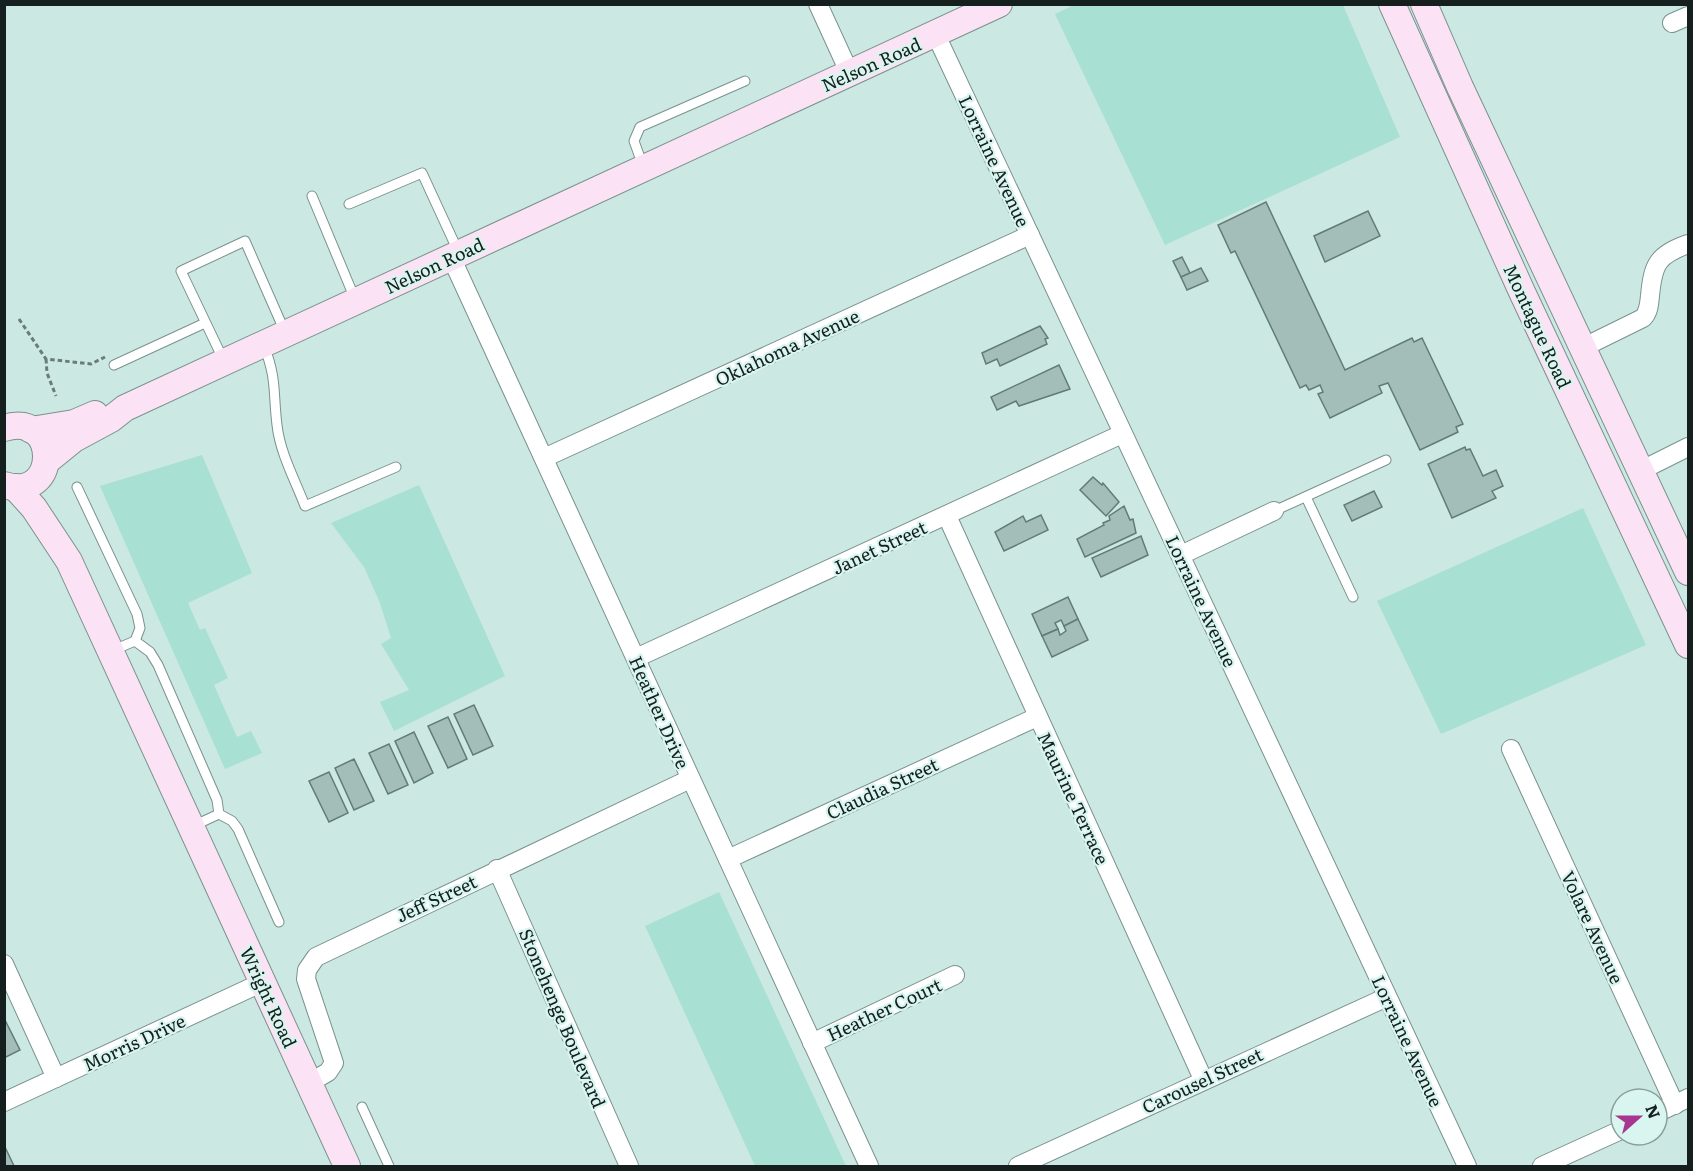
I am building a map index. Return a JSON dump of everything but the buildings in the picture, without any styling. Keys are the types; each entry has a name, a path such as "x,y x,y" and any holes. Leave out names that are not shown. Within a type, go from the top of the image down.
{"main road":[{"name":"Nelson Road","path":"10,486 32,483 44,467 74,439 111,419 125,408 999,4"},
{"name":"Montague Road","path":"1392,4 1469,178 1689,645"},
{"name":"Montague Road","path":"1424,4 1460,87 1688,572"},
{"path":"4,405 20,428"},
{"name":"Nelson Road","path":"20,428 74,423 106,410 125,408"},
{"name":"Wright Road","path":"20,428 43,441 44,467 69,561"},
{"name":"Wright Road","path":"10,486 37,513 69,561 348,1167"}],"street":[{"path":"818,4 850,74"},
{"name":"Lorraine Avenue","path":"936,35 1467,1167"},
{"name":"Oklahoma Avenue","path":"544,458 1030,235"},
{"path":"1582,348 1643,318 1648,309 1657,262 1668,252 1689,244"},
{"name":"Heather Drive","path":"455,255 544,458 869,1167"},
{"name":"Janet Street","path":"636,658 1122,434"},
{"path":"1640,471 1689,447"},
{"path":"1181,555 1274,511"},
{"name":"Maurine Terrace","path":"947,516 1203,1079"},
{"path":"1660,585 1688,572"},
{"name":"Claudia Street","path":"728,859 1037,717"},
{"name":"Volare Avenue","path":"1511,749 1682,1102"},
{"name":"Jeff Street","path":"309,1083 328,1072 334,1063 306,979 311,962 348,940 690,779"},
{"name":"Stonehenge Boulevard","path":"497,869 628,1167"},
{"path":"4,964 56,1078"},
{"name":"Heather Court","path":"812,1043 955,975"},
{"name":"Morris Drive","path":"4,1102 263,982"},
{"name":"Carousel Street","path":"1018,1167 1203,1079 1386,997"},
{"path":"1542,1167 1609,1136"}],"lane":[{"path":"644,168 634,141 640,127 745,81"},
{"path":"349,204 422,174 455,255"},
{"path":"312,196 356,301"},
{"path":"224,362 181,271 245,241 275,339 277,425 281,445 305,506 396,467"},
{"path":"114,365 206,323"},
{"path":"1274,511 1386,460"},
{"path":"77,487 137,614 140,628 135,641 111,651"},
{"path":"1306,497 1353,597"},
{"path":"135,641 150,651 158,665 217,800 219,814"},
{"path":"191,827 219,814"},
{"path":"219,814 232,821 238,829 279,922"},
{"path":"362,1107 389,1167"}],"path":[{"path":"19,319 46,359 47,373 56,396"},
{"path":"46,359 91,364 109,355"}],"green space":[{"path":"1076,4 1343,5 1400,137 1165,245 1055,14"},
{"path":"202,455 252,573 188,603 200,630 205,628 228,678 214,685 237,737 251,731 262,753 225,769 100,486"},
{"path":"419,485 505,676 394,731 380,702 409,690 381,644 391,638 380,603 364,567 331,523"},
{"path":"1583,508 1646,645 1441,734 1377,601"},
{"path":"719,892 846,1166 755,1166 645,926"}]}
